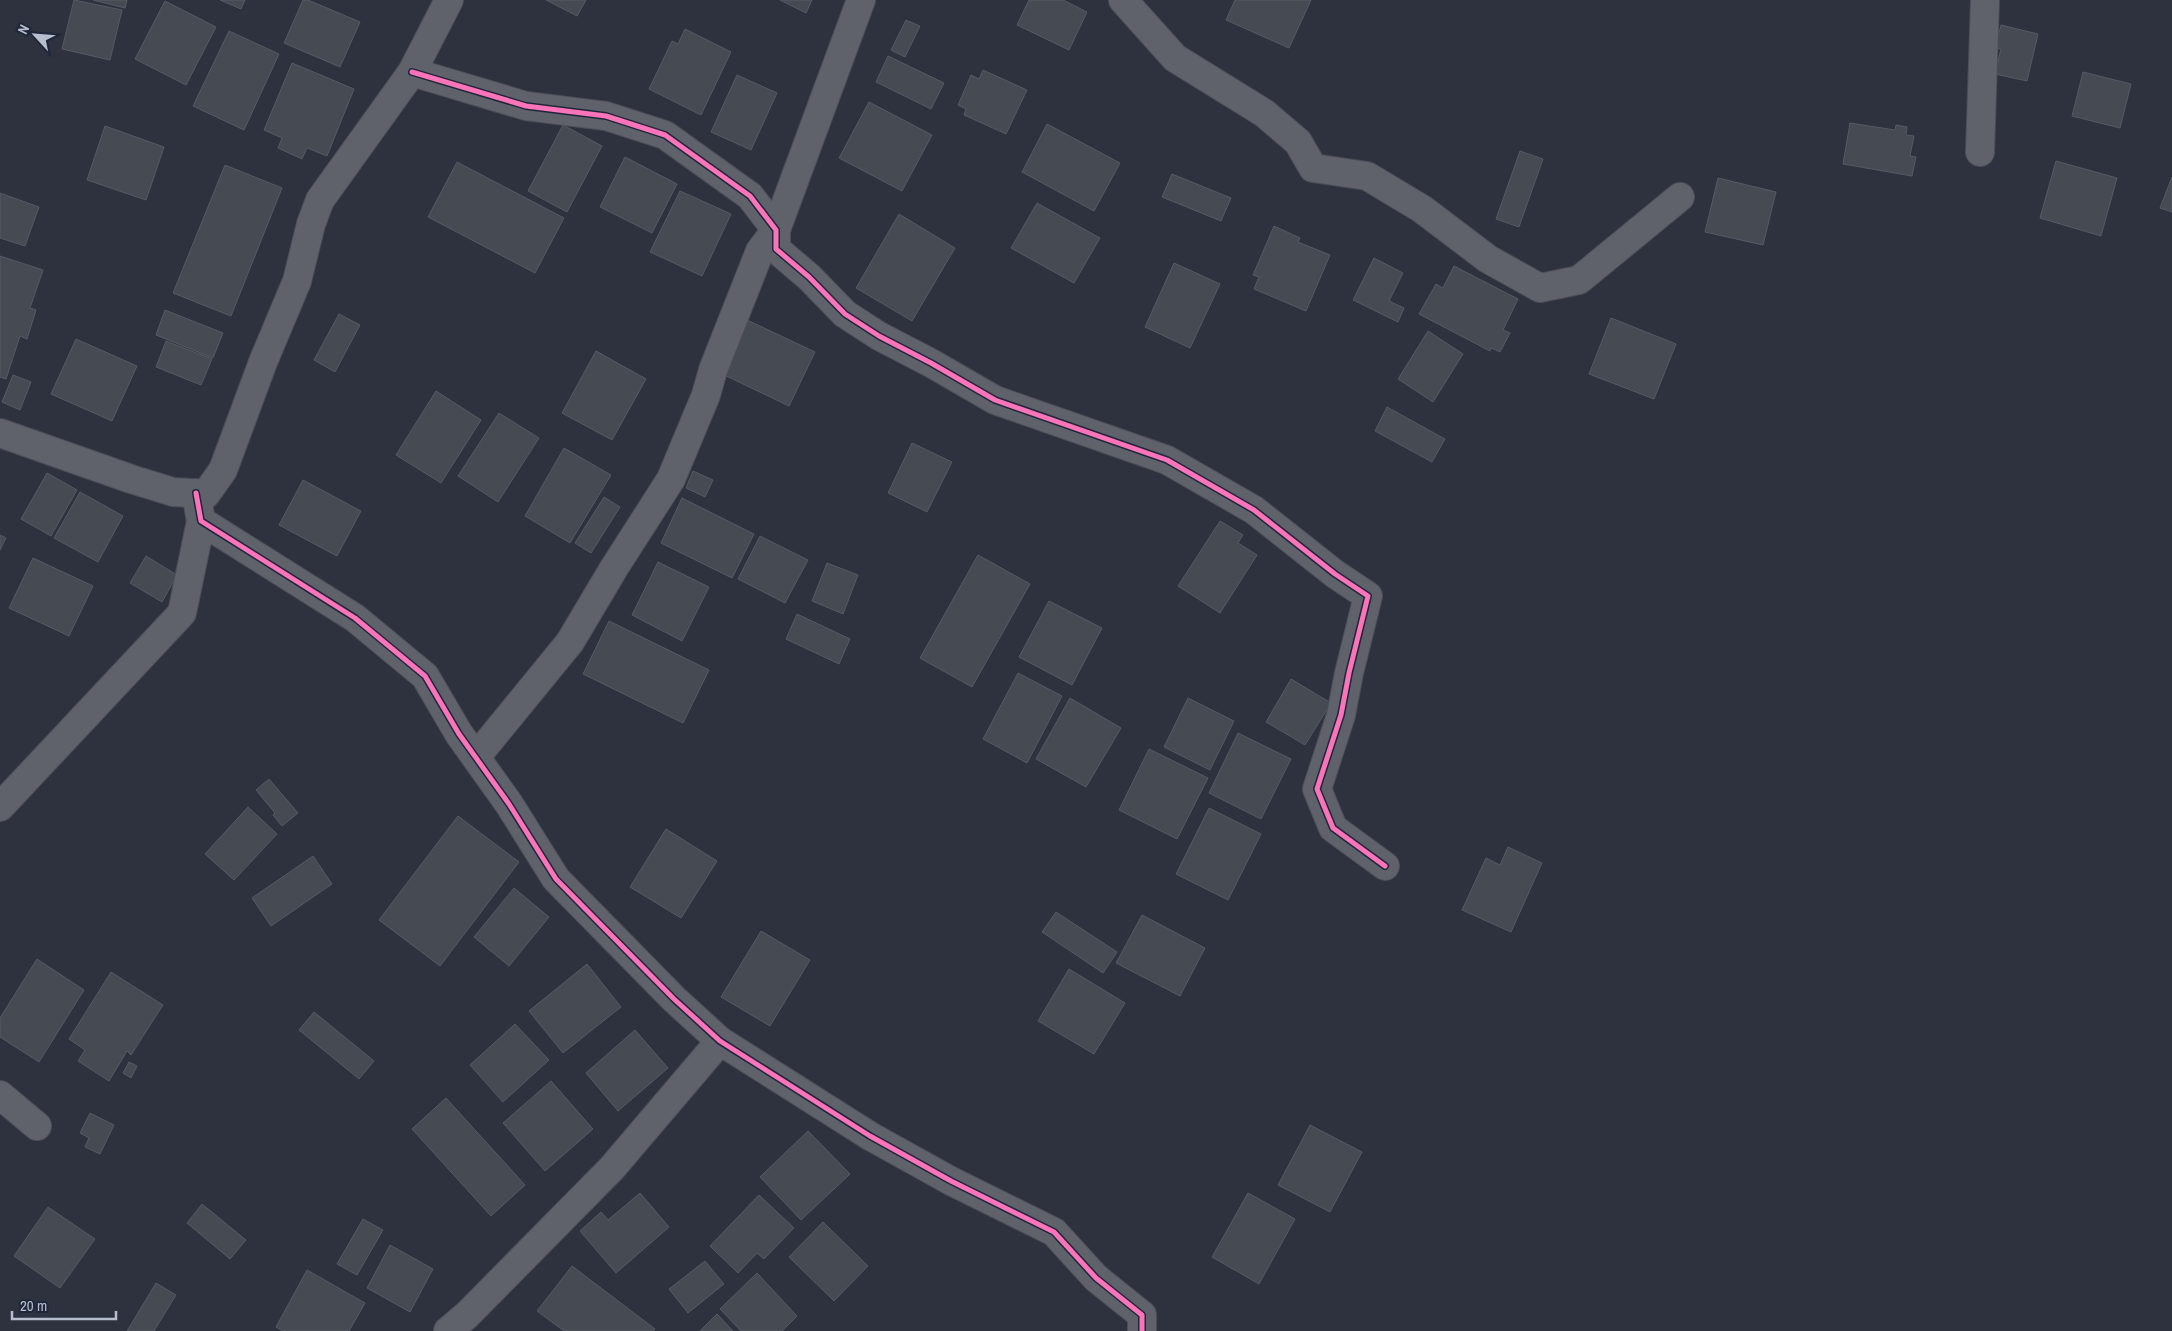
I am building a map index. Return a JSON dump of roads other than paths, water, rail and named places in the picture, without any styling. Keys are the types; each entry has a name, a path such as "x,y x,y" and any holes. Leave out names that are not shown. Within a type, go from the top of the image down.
{"street":[{"path":"0,433 173,492 206,494 223,470 263,362 297,281 311,224 320,200 412,72 450,0"},
{"path":"476,757 570,642 614,568 671,479 706,395 713,370 760,252 776,230 861,0"},
{"path":"1123,0 1174,58 1264,113 1298,142 1314,168 1367,176 1422,209 1488,259 1540,288 1579,280 1680,197"},
{"path":"1980,152 1985,0"},
{"path":"412,72 526,106 606,116 665,136 750,196 776,230 776,249 809,278 845,314 878,336 931,363 995,400 1168,460 1254,510 1336,574 1368,596 1341,715 1317,789 1333,828 1385,866"},
{"path":"0,807 182,613 201,520 196,493"},
{"path":"201,520 355,618 425,676 459,734 509,804 556,879 674,1000 720,1041 870,1136 951,1181 1054,1232 1096,1278 1142,1315 1142,1331"},
{"path":"448,1331 467,1315 612,1168 720,1041"},
{"path":"0,1095 37,1126"}]}
